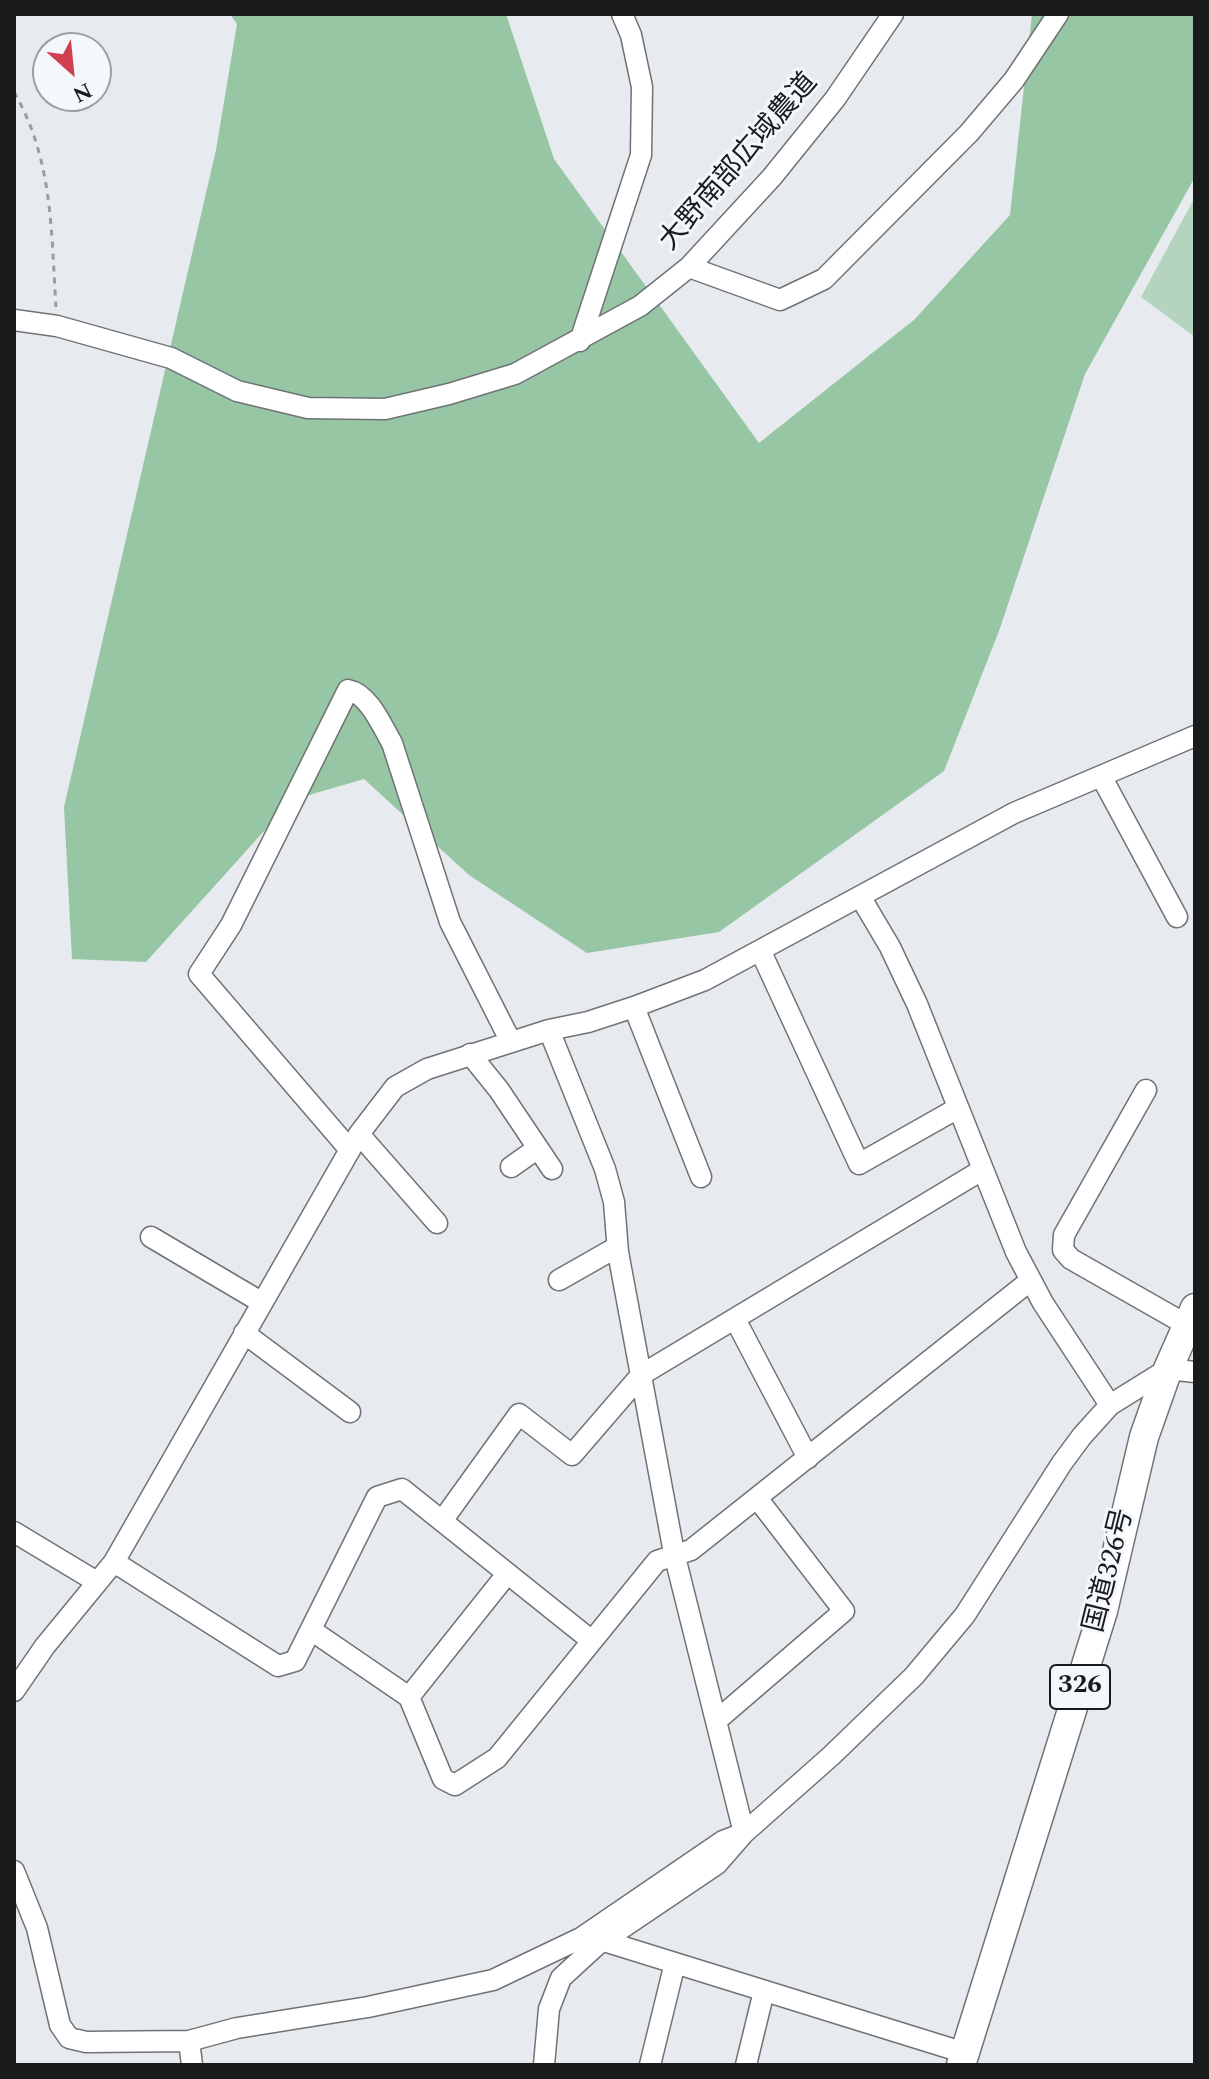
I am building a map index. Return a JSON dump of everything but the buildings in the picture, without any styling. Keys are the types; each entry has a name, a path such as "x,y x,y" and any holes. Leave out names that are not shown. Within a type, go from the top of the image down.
{"highway":[{"name":"国道326号","path":"963,2059 1095,1639 1144,1437 1181,1370 1191,1316"}],"street":[{"path":"580,341 641,155 642,87 631,35 622,14"},
{"name":"大野南部広域農道","path":"24,322 57,326 171,358 237,391 308,408 385,409 515,374 640,306 689,267 772,177 835,99 893,14"},
{"path":"689,267 780,300 824,279 969,133 1014,80 1058,14"},
{"path":"437,1223 355,1142 199,974 231,925 348,690 356,691 378,717 392,743 450,922 511,1042"},
{"path":"14,1691 45,1646 114,1562 355,1142 395,1087 427,1069 470,1054 549,1030 588,1022 705,980 1014,813 1195,736"},
{"path":"1101,776 1177,917"},
{"path":"861,898 890,947 917,1004 1016,1252 1043,1303 1110,1405"},
{"path":"761,952 859,1164 958,1108"},
{"path":"634,1007 701,1177"},
{"path":"549,1030 605,1169 614,1202 617,1247 674,1553 744,1833"},
{"path":"470,1054 499,1090 552,1169"},
{"path":"1146,1090 1064,1235 1063,1250 1071,1259 1191,1316"},
{"path":"511,1167 538,1148"},
{"path":"442,1521 519,1414 572,1455 641,1375 982,1170"},
{"path":"151,1237 261,1302"},
{"path":"559,1280 617,1247"},
{"path":"311,1630 409,1697 443,1779 455,1785 497,1758 657,1561 691,1550 1031,1280"},
{"path":"735,1319 808,1458"},
{"path":"244,1333 350,1412"},
{"path":"544,2065 549,2009 561,1978 583,1955 717,1864 744,1833 831,1756 914,1676 965,1615 1082,1436 1110,1405 1181,1370"},
{"path":"114,1562 278,1666 295,1661 377,1497 402,1489 592,1641"},
{"path":"716,1721 844,1611 757,1498"},
{"path":"14,1532 97,1582"},
{"path":"409,1697 507,1574"},
{"path":"14,1871 37,1928 60,2025 69,2038 86,2042 189,2041 237,2028 368,2007 493,1980 581,1938 723,1841 744,1833"},
{"path":"604,1941 764,1991 963,2059"},
{"path":"650,2065 675,1963"},
{"path":"746,2065 764,1991"},
{"path":"189,2041 192,2065"}],"path":[{"path":"14,92 29,118 47,181 57,326"}],"green space":[{"path":"230,14 506,14 554,159 759,443 915,319 1010,215 1032,14 1195,14 1195,177 1085,374 999,631 944,771 719,932 587,953 469,875 364,779 292,800 146,962 72,959 64,807 216,150 237,24"},
{"path":"1195,197 1195,337 1141,297"}]}
